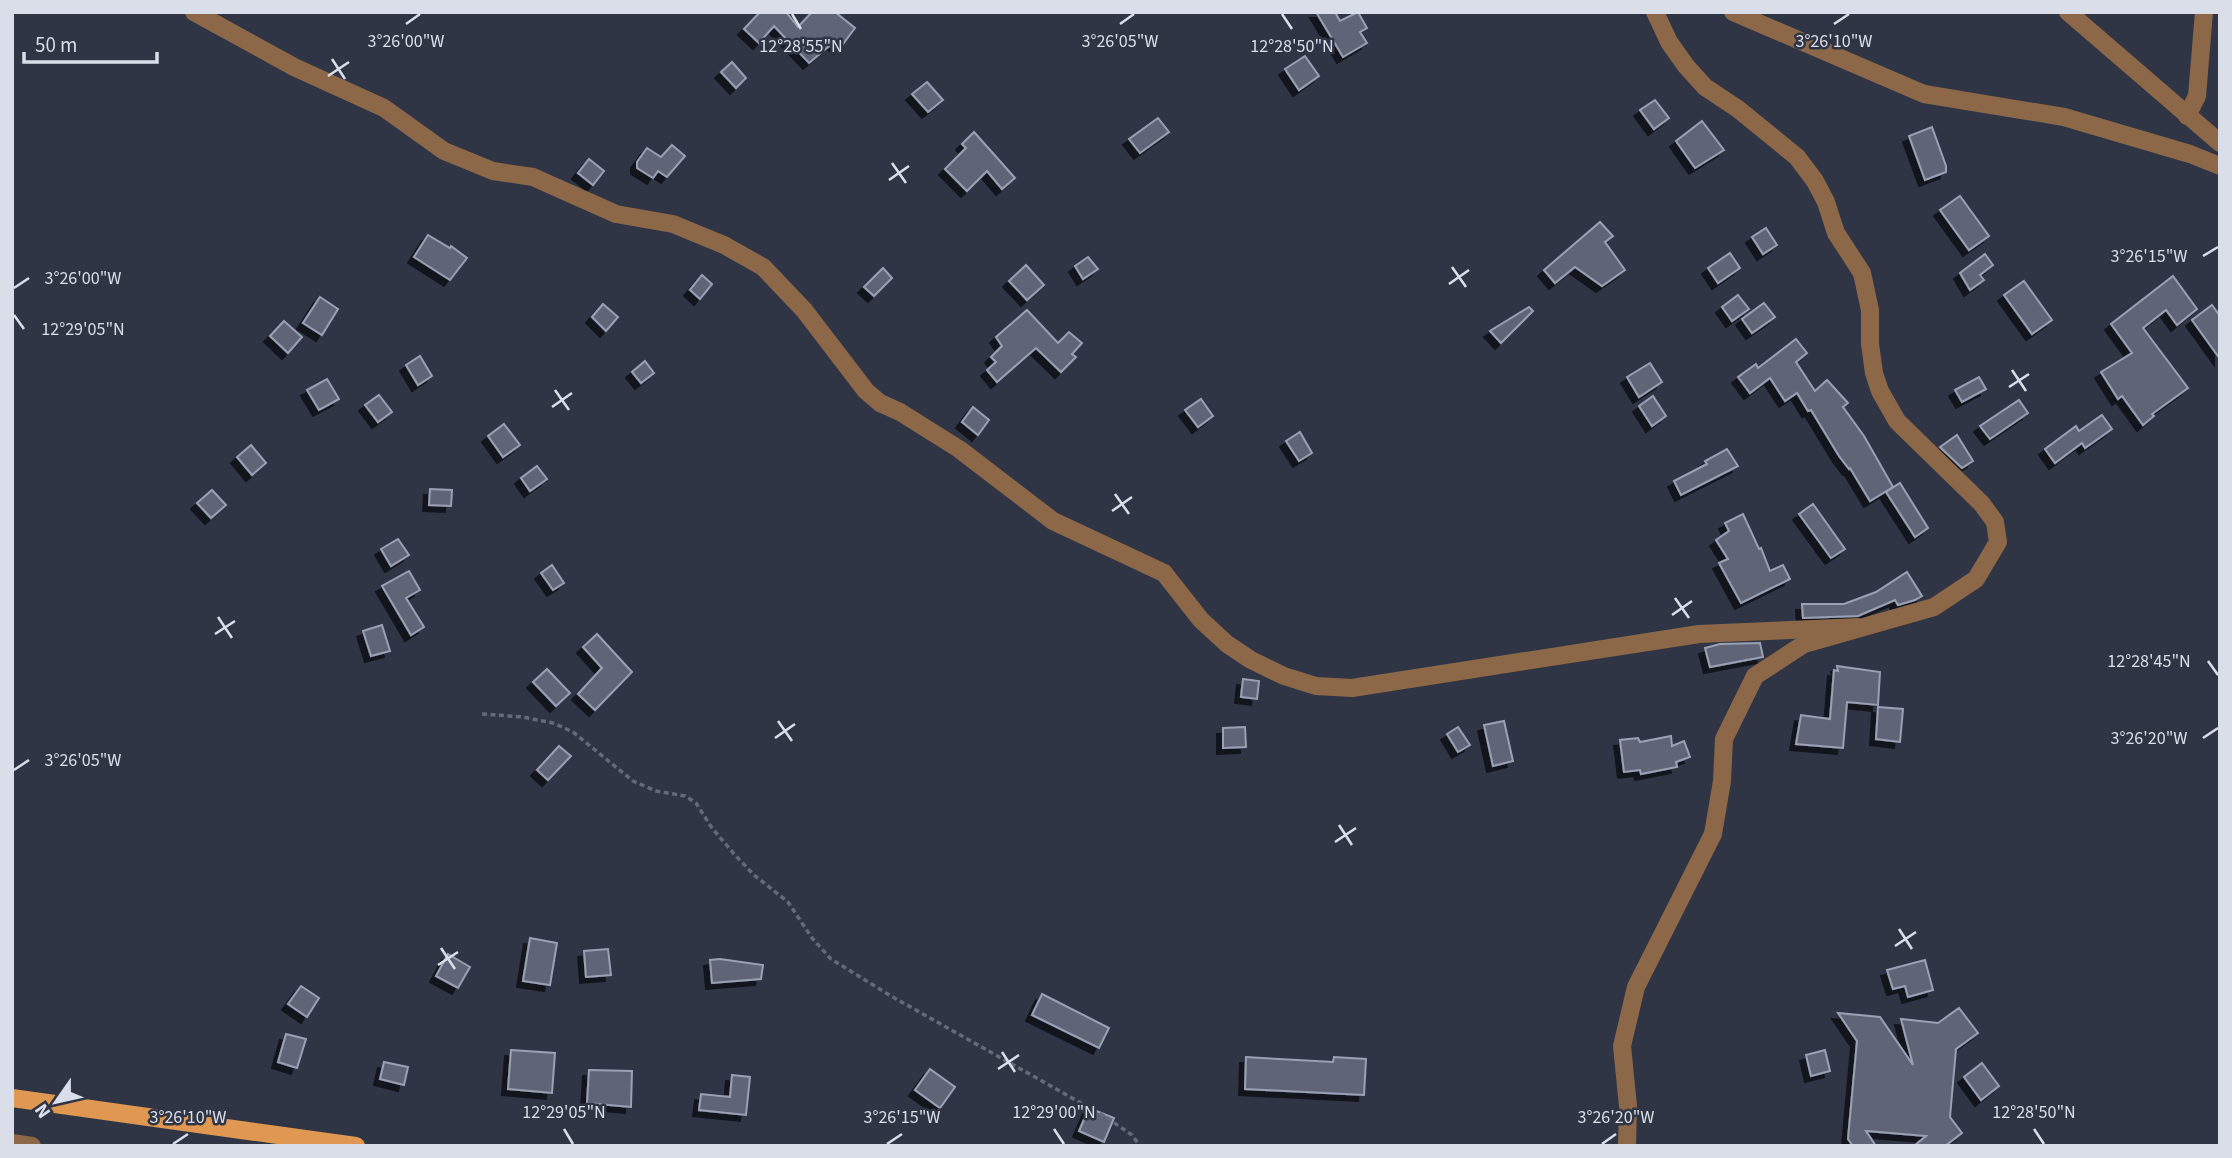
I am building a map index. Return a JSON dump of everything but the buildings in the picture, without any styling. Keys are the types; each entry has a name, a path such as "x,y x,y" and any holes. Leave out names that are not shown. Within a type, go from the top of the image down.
{"main road":[{"path":"12,1098 356,1146"}],"street":[{"path":"194,12 294,67 384,108 444,151 494,171 533,177 617,214 673,224 724,245 763,267 798,302 866,391 880,403 900,412 959,449 1053,521 1164,573 1201,620 1227,644 1251,660 1284,676 1316,686 1352,688 1699,634 1858,627"},
{"path":"1627,1146 1628,1106 1622,1046 1636,987 1713,834 1722,781 1724,739 1755,676 1804,644 1934,607 1976,579 1998,542 1995,522 1982,504 1897,421 1880,391 1874,373 1870,344 1870,310 1862,274 1836,233 1826,202 1815,181 1797,158 1738,109 1705,87 1669,42 1655,12"},
{"path":"1733,12 1924,94 2064,117 2190,153 2220,166"},
{"path":"2068,12 2220,143"},
{"path":"2187,116 2197,96 2204,12"},
{"path":"12,1143 32,1146"}],"path":[{"path":"482,714 523,717 563,727 581,738 633,781 656,791 685,796 696,803 712,828 735,855 754,875 788,902 812,938 831,959 891,996 1104,1116 1132,1135 1140,1146"}]}
